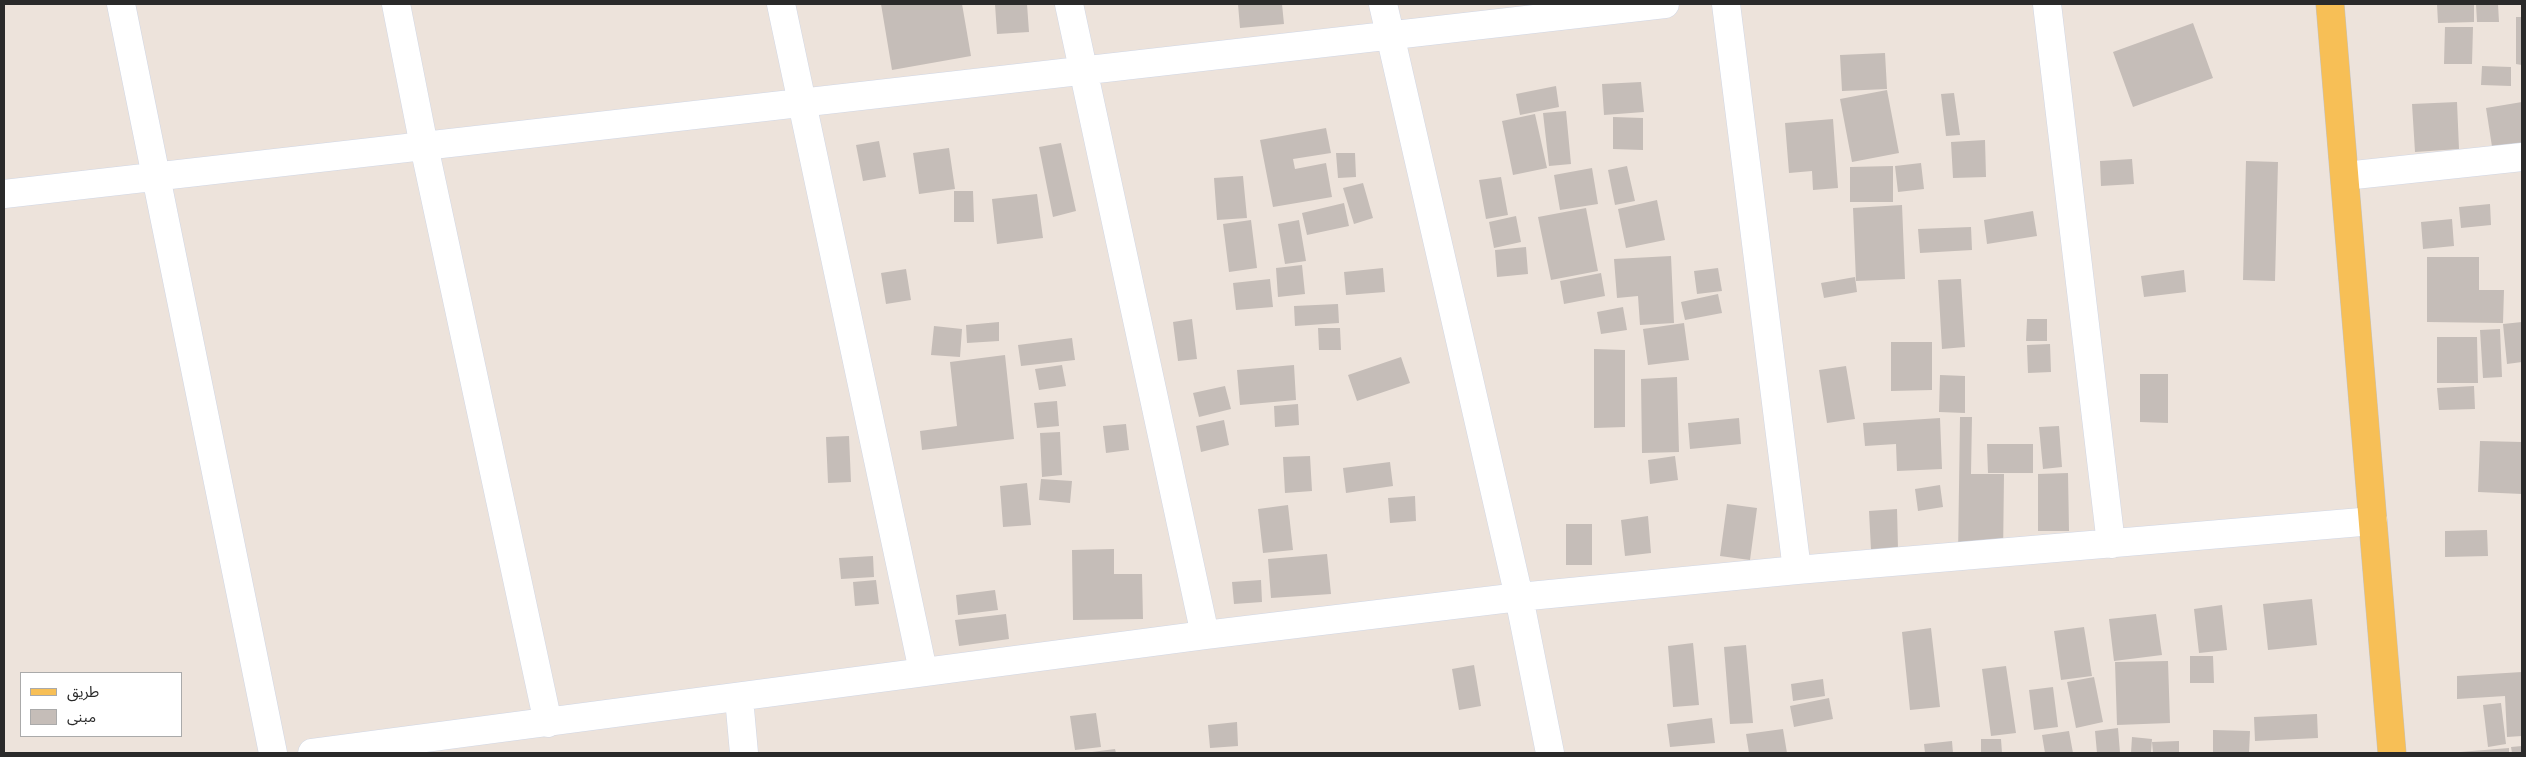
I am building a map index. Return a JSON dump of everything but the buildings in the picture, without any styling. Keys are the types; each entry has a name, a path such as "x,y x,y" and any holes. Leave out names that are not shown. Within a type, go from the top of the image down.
{"main road":[{"path":"2330,4 2392,753"}],"street":[{"path":"121,4 273,753"},
{"path":"396,4 424,146 548,723"},
{"path":"781,4 922,672"},
{"path":"1069,4 1205,635"},
{"path":"1383,4 1519,597 1550,753"},
{"path":"4,194 1653,4"},
{"path":"1726,4 1797,570"},
{"path":"2047,4 2111,544"},
{"path":"2345,176 2522,157"},
{"path":"312,753 1205,635 1519,597 1797,570 2373,521"},
{"path":"739,698 744,753"}]}
